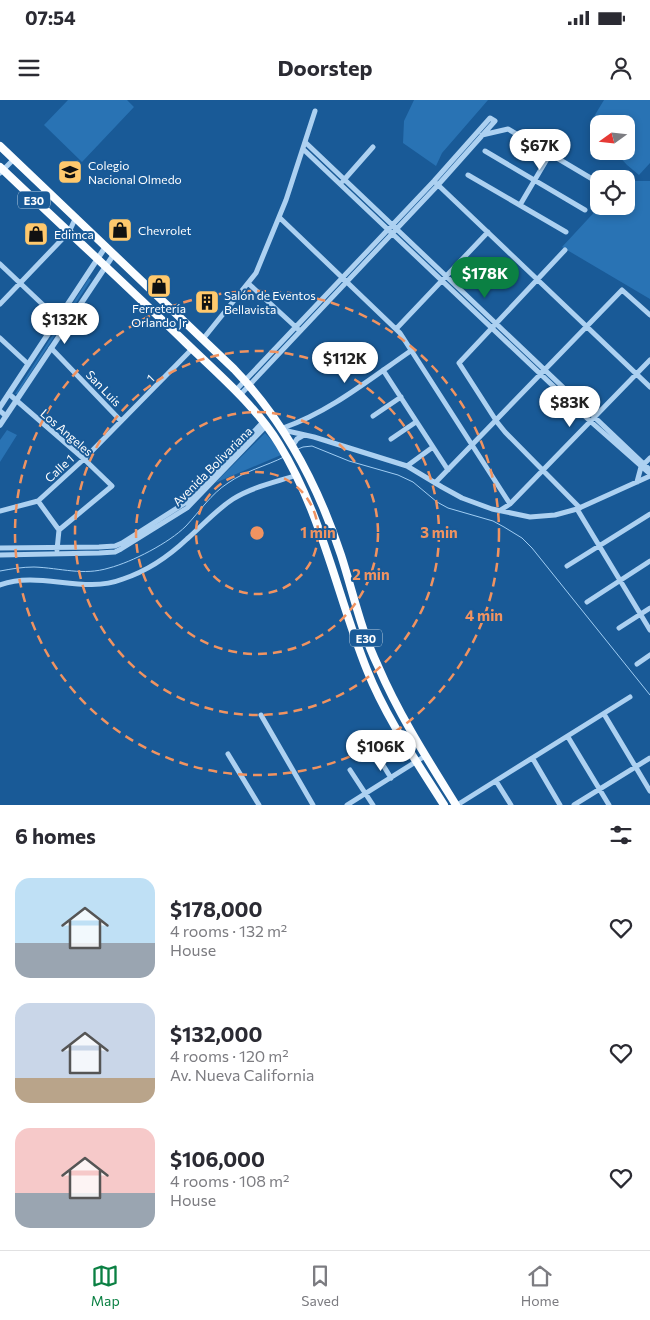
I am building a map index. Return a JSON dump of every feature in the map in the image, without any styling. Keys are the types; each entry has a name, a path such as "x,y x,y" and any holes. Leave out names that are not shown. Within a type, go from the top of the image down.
{"highway":[{"name":"E30","path":"0,146 203,339 247,384 283,429 301,460 331,527 377,666 425,756 456,805"},
{"name":"E30","path":"1,170 98,258 238,393 265,424 284,452 306,495 327,548 368,672 382,700 444,805"},
{"path":"348,613 358,610"}],"street":[{"path":"203,339 256,273 280,218 315,111"},
{"path":"238,393 348,282 393,229 495,121 490,118 436,183"},
{"path":"482,136 508,129 590,178"},
{"path":"283,429 407,466 462,498 499,510 538,517 555,515 579,508 636,482 650,473 342,181 305,142"},
{"path":"342,181 373,147"},
{"path":"303,149 342,181"},
{"path":"485,151 585,210"},
{"path":"520,205 550,154"},
{"path":"1,170 14,159"},
{"path":"468,175 566,232"},
{"path":"436,183 650,388"},
{"path":"0,304 69,232 76,218"},
{"path":"280,218 396,329 412,350 510,504"},
{"path":"299,330 343,277 393,229"},
{"path":"396,329 488,232"},
{"path":"6,416 0,409 106,246"},
{"path":"565,250 459,363 496,421 510,438 579,508 650,630"},
{"path":"0,425 114,254"},
{"path":"0,264 58,319"},
{"path":"249,284 299,330"},
{"path":"434,483 622,290 650,315"},
{"path":"0,338 28,364"},
{"name":"San Luis","path":"51,348 121,421"},
{"name":"1","path":"121,421 192,349"},
{"path":"283,429 322,410 412,350"},
{"path":"499,510 510,504 650,360"},
{"path":"383,370 448,470"},
{"name":"Los Angeles","path":"9,394 112,486 59,530"},
{"path":"373,416 401,397"},
{"name":"Calle 1","path":"0,511 38,501 84,459 121,421"},
{"path":"391,439 416,422"},
{"name":"Avenida Bolivariana","path":"0,554 115,546 176,510 192,497 265,424"},
{"path":"293,446 297,439 304,434"},
{"path":"407,466 433,447"},
{"path":"636,482 643,466 650,458"},
{"path":"0,585 24,580 90,586 124,579 144,570 169,554 233,499 252,490 297,475"},
{"path":"38,501 59,530 57,551"},
{"path":"568,566 650,514"},
{"name":"Avenida Bolivariana","path":"0,548 57,551"},
{"path":"587,602 650,561"},
{"path":"619,628 650,608"},
{"path":"637,664 650,655"},
{"path":"456,805 630,698"},
{"path":"604,714 650,791"},
{"path":"261,715 313,805"},
{"path":"568,737 609,805"},
{"path":"228,754 259,805"},
{"path":"347,805 425,756"},
{"path":"378,757 391,778"},
{"path":"533,758 560,805"},
{"path":"574,805 650,758"},
{"path":"350,770 373,805"},
{"path":"496,781 511,805"}],"shaded area":[{"path":"68,100 127,100 134,107 82,162 44,125"},
{"path":"414,100 488,100 442,153 436,166 403,143 404,121"},
{"path":"604,100 650,100 650,163 639,175 622,160 635,160 635,115 595,115"},
{"path":"635,181 650,181 650,299 562,247 592,215 635,215"},
{"path":"89,278 91,280 17,394 15,394"},
{"path":"7,430 17,435 0,462 0,440"},
{"path":"265,433 276,445 281,455 215,483"}],"waterway":[{"path":"298,449 312,446 349,461 398,475 413,482 437,502 448,508 493,521 522,538 650,695"},
{"path":"0,571 34,567 90,571 109,568 128,561 150,551 179,532 222,487 241,475 284,457"}],"place":[{"name":"Colegio Nacional Olmedo","path":"70,172"},
{"name":"Chevrolet","path":"120,230"},
{"name":"Edimca","path":"36,234"},
{"name":"Ferretería Orlando Jr","path":"159,286"},
{"name":"Salón de Eventos Bellavista","path":"207,302"}]}
